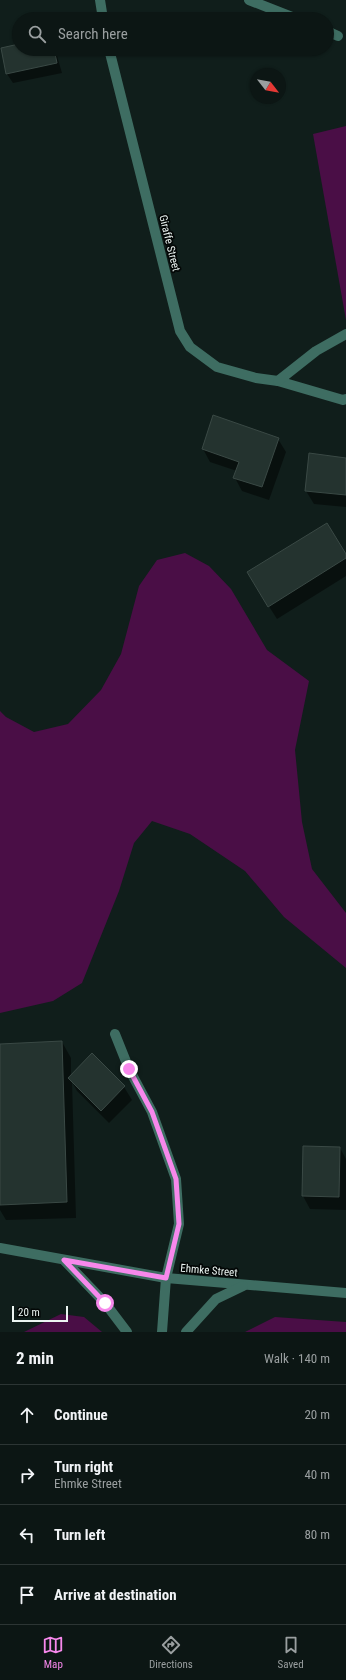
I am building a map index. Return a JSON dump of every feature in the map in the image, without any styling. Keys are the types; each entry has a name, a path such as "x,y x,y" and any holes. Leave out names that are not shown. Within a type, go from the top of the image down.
{"street":[{"path":"100,0 102,12"},
{"path":"249,0 279,12"},
{"path":"334,34 338,36"},
{"name":"Giraffe Street","path":"111,56 180,331 190,347 217,368 256,378 278,381 343,400 346,399"},
{"path":"278,381 316,351 346,334"},
{"path":"115,1034 129,1069 152,1112 176,1179 179,1224 166,1278 162,1332"},
{"name":"Ehmke Street","path":"0,1248 166,1278 346,1294"},
{"path":"64,1260 105,1303 127,1332"},
{"path":"186,1332 216,1299 245,1285"}],"shaded area":[{"path":"346,126 346,320 313,134"},
{"path":"185,553 209,566 231,589 267,650 309,681 295,750 302,822 312,869 346,913 346,968 284,917 245,871 190,834 152,821 134,843 119,891 82,983 53,1001 0,1013 0,711 6,717 34,732 68,724 101,690 121,654 139,586 157,560"},
{"path":"61,1314 84,1317 102,1332 24,1332"},
{"path":"275,1317 346,1322 346,1332 245,1332"}],"building":[{"path":"12,46 12,56 56,56 57,63 6,74 1,48"},
{"path":"213,415 279,438 262,487 233,478 239,462 202,449"},
{"path":"309,453 346,458 346,495 305,491"},
{"path":"327,523 346,554 346,558 268,607 247,572"},
{"path":"62,1041 67,1202 0,1205 0,1044"},
{"path":"92,1053 125,1086 101,1111 68,1078"},
{"path":"303,1146 340,1147 339,1197 302,1196"}],"route":[{"path":"105,1303 64,1260 166,1278 179,1224 176,1179 152,1112 129,1069"}]}
